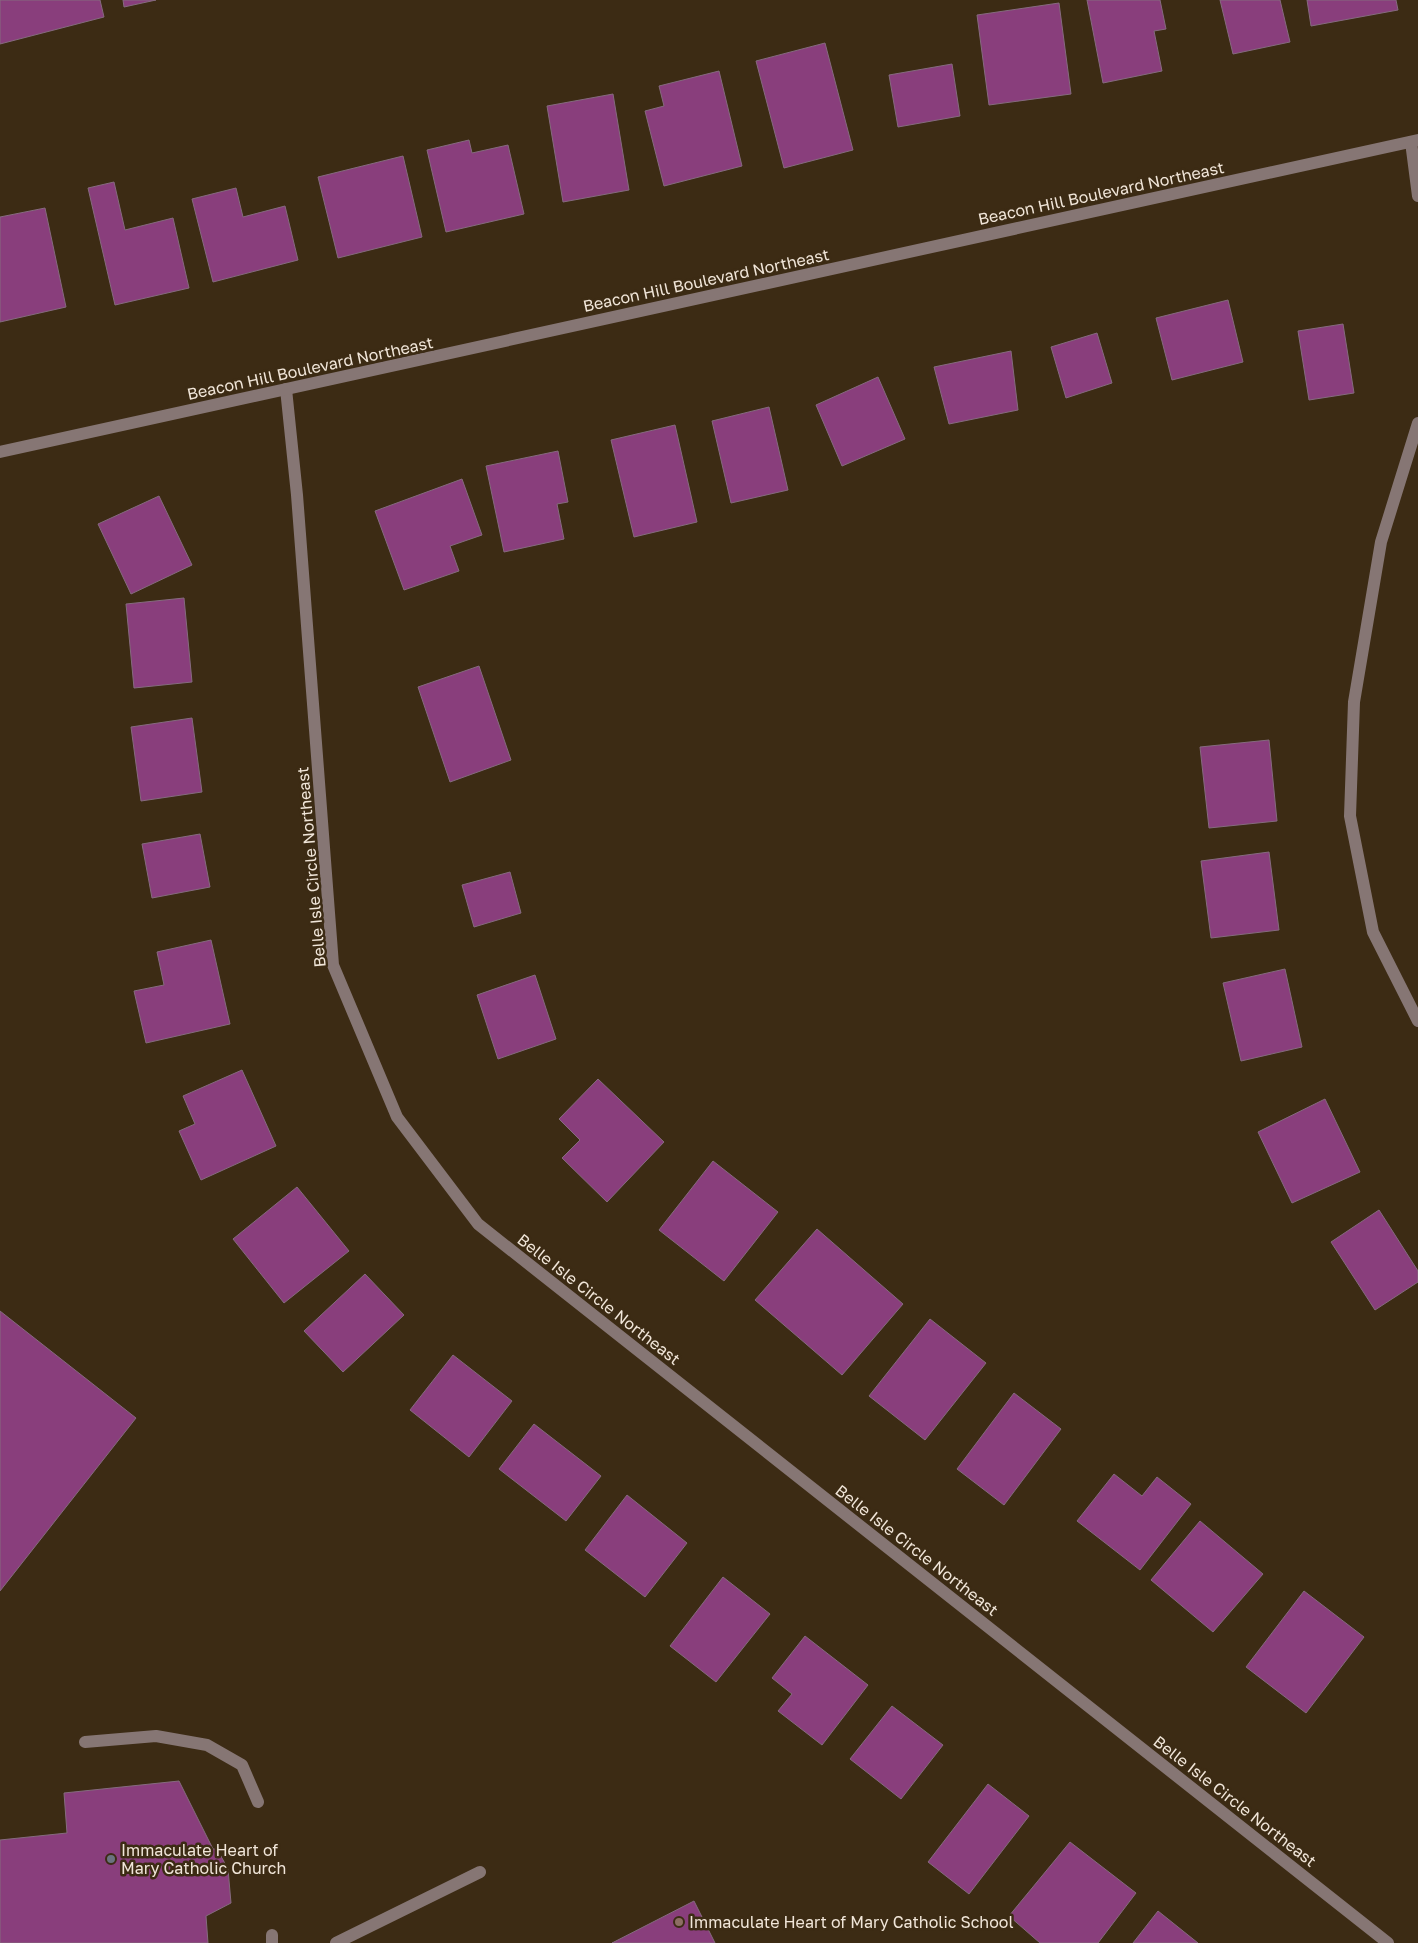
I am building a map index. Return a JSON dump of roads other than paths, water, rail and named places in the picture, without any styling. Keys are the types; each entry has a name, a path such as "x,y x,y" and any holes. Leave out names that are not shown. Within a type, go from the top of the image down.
{"street":[{"path":"1414,141 1418,196"},
{"name":"Beacon Hill Boulevard Northeast","path":"0,452 1414,141"},
{"name":"Belle Isle Circle Northeast","path":"286,390 297,495 333,966 397,1117 478,1224 1388,1943"},
{"path":"1418,423 1381,542 1354,702 1350,816 1373,932 1418,1021"},
{"path":"85,1742 156,1736 208,1745 242,1765 258,1802"},
{"path":"336,1943 480,1872"}],"place":[{"name":"Immaculate Heart of Mary Catholic Church","path":"111,1859"},
{"name":"Immaculate Heart of Mary Catholic School","path":"679,1922"}]}
